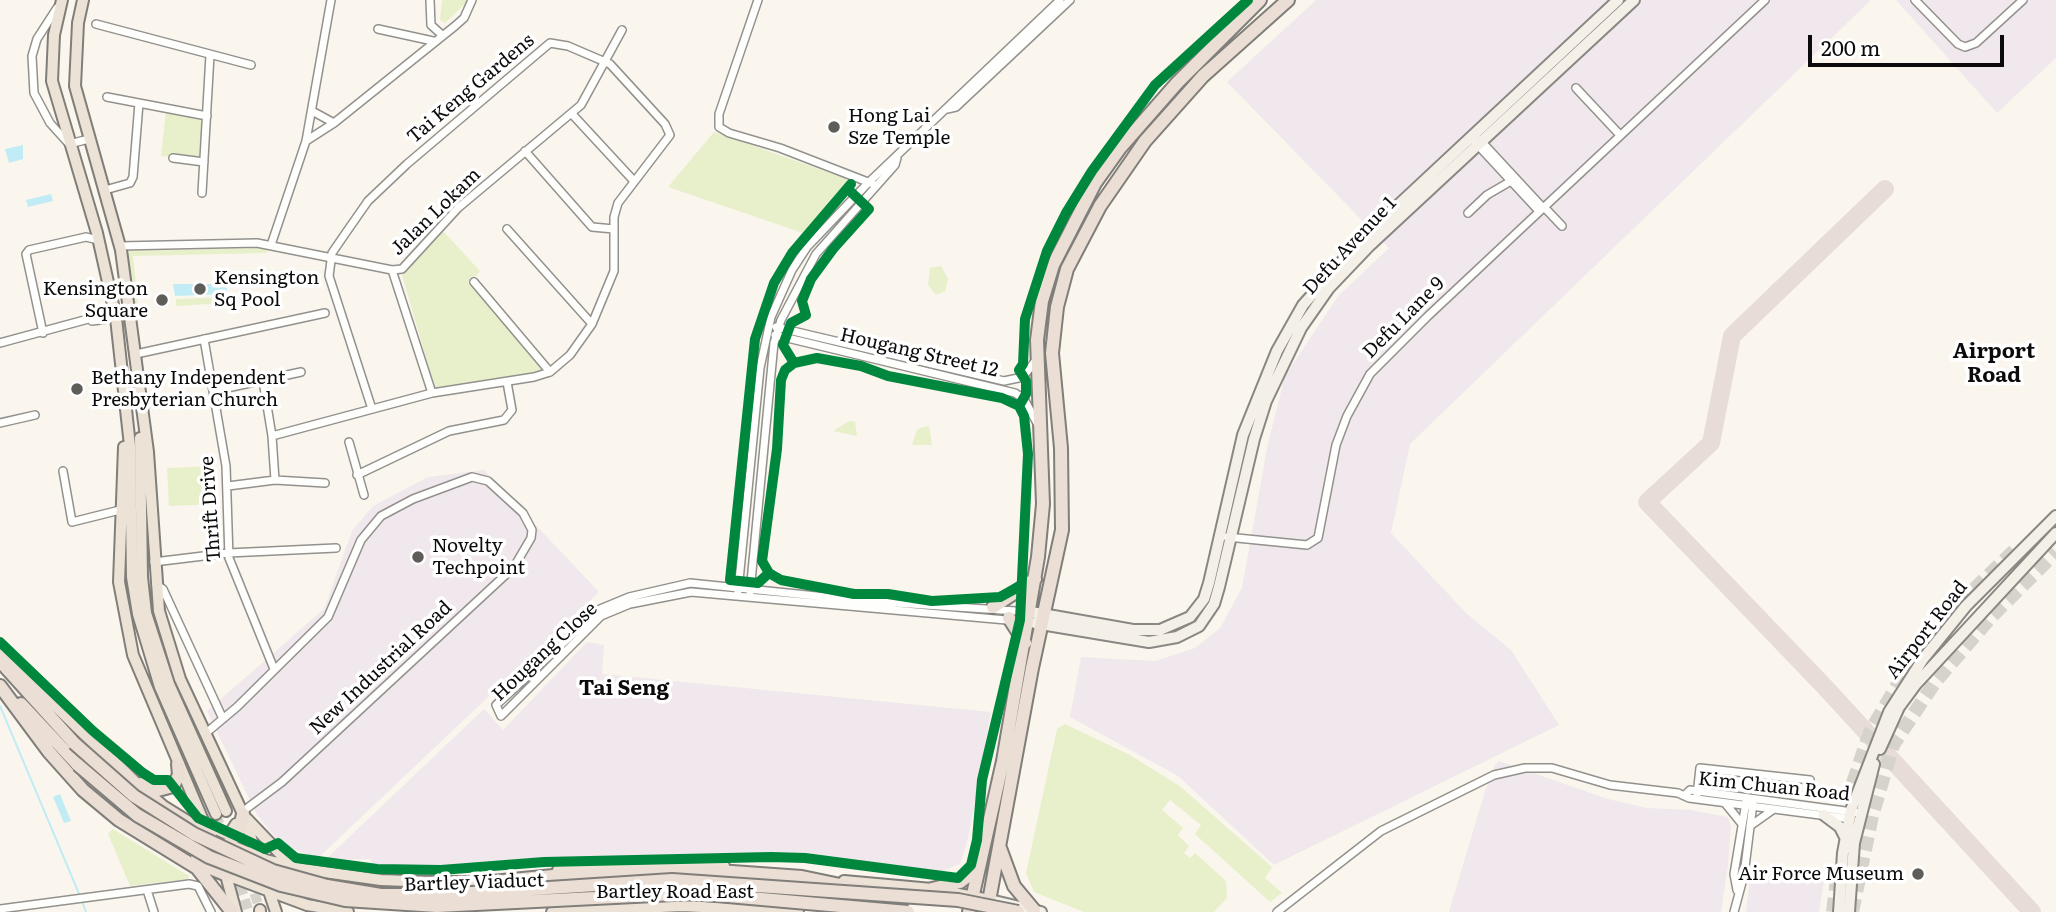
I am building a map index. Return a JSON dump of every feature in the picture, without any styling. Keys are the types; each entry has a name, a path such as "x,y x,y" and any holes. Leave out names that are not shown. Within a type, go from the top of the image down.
{"highway":[{"path":"989,906 1032,668 1062,530 1061,448 1052,353 1057,307 1067,269 1100,206 1145,141 1203,76 1289,0"},
{"path":"969,912 1025,643 1035,579 1043,504 1039,319 1053,265 1095,183 1154,108 1256,2"},
{"path":"993,607 1035,579"},
{"path":"1009,618 1025,643"},
{"path":"0,650 129,777 176,816 210,836"},
{"name":"Bartley Viaduct","path":"0,661 74,743 134,796 194,834 273,871 327,886 381,895 441,895 673,880 872,892 958,900 1017,912"},
{"name":"Bartley Viaduct","path":"0,679 78,765 137,815 209,857 281,886 345,900 437,906 694,893 908,912"},
{"path":"0,686 49,752 83,790 119,820 176,853 227,875"},
{"path":"129,777 149,788 165,790 177,781 178,764"},
{"path":"176,853 198,855 217,851 229,844 240,828 243,813"},
{"path":"156,842 176,845 184,832 176,816"},
{"path":"932,889 960,882 973,872 985,842"},
{"path":"1000,848 1014,886 1037,911"},
{"path":"176,853 197,868 234,912"},
{"path":"427,883 482,883 553,876 718,871 802,877 872,892"}],"main road":[{"name":"Defu Avenue 1","path":"1030,617 1149,642 1177,637 1199,626 1214,604 1225,537 1266,401 1301,328 1329,288 1352,263 1618,0"},
{"name":"Defu Avenue 1","path":"1477,140 1634,0"},
{"path":"137,360 142,577 146,613 169,684 221,812 160,687 138,614 132,577 131,454 115,315 99,240 69,144 51,74 54,34 62,2 82,5 75,86 120,246 137,360 148,452 153,562 168,648 238,800 276,912"},
{"path":"126,403 119,582 133,655 227,875 234,912"},
{"name":"Airport Road","path":"1849,912 1855,815 1875,741 1907,681 1966,606 2056,516"},
{"name":"Airport Road","path":"1839,912 1846,839 1899,708 1952,644 2056,533"},
{"path":"204,823 218,832 232,834 237,821 238,800"},
{"path":"243,813 285,860 303,869"},
{"path":"1824,815 1840,827 1846,839"},
{"name":"Bartley Road East","path":"210,836 255,855 303,869 344,876 427,883 608,867 682,864 765,869 844,881 932,889 972,896 989,906 1037,911"},
{"path":"227,875 307,905 348,912"},
{"name":"Bartley Road East","path":"552,912 682,905 798,912"}],"street":[{"path":"271,245 306,141 331,0"},
{"path":"430,0 431,25 442,35"},
{"path":"306,141 334,123 464,18 472,0"},
{"path":"758,0 719,114 719,127 729,133 780,148 873,184"},
{"path":"750,592 777,332 806,270 891,160 897,158 951,102 1060,0"},
{"path":"947,109 956,107 1070,0"},
{"name":"Defu Lane 9","path":"1225,537 1307,545 1318,538 1336,445 1347,416 1370,374 1542,208 1765,0"},
{"path":"1915,0 1958,44 1965,47 1976,43 2023,0"},
{"path":"62,2 37,39 31,71 40,107 69,144 89,139"},
{"path":"96,24 251,65"},
{"path":"379,29 433,41"},
{"name":"Jalan Lokam","path":"120,246 246,242 392,270 402,269 458,208 581,105 622,30"},
{"name":"Tai Keng Gardens","path":"331,257 368,201 428,146 550,43 563,44 605,62 622,74 670,131 668,139 634,180 615,209 614,271 592,324 570,355 550,372"},
{"path":"202,193 211,55"},
{"path":"1576,88 1620,135"},
{"path":"107,97 206,116"},
{"path":"105,190 130,183 133,177 139,103"},
{"path":"312,111 334,123"},
{"path":"572,114 634,180"},
{"path":"1477,140 1511,181 1562,226"},
{"path":"1477,140 1542,208"},
{"path":"526,151 592,227 614,229"},
{"path":"173,158 204,162"},
{"path":"1468,212 1487,195 1511,181"},
{"path":"737,591 753,461 755,400 768,328 792,270 807,247 836,216 873,184"},
{"path":"836,216 843,221"},
{"path":"507,229 592,324"},
{"path":"44,333 26,254 29,250 86,237 99,240"},
{"path":"331,257 329,276 372,409"},
{"path":"392,270 432,393"},
{"path":"272,436 432,393 508,382 550,372 474,282"},
{"path":"137,360 204,340 326,313"},
{"path":"0,343 115,315"},
{"name":"Hougang Street 12","path":"768,328 1015,393 1031,410 1041,434"},
{"name":"Hougang Street 12","path":"777,332 1004,381 1023,377 1038,354"},
{"name":"Thrift Drive","path":"204,340 228,486 228,553 231,568 274,669"},
{"path":"213,391 301,372"},
{"path":"263,381 272,436 275,481"},
{"path":"357,475 449,431 504,420 512,410 508,382"},
{"path":"0,424 35,415"},
{"path":"349,442 364,495"},
{"path":"63,471 72,522 120,510"},
{"name":"New Industrial Road","path":"243,813 282,782 514,567 531,538 532,530 523,513 480,477 459,480 390,510 374,521 363,536 328,617 274,669"},
{"path":"228,486 275,481 325,483"},
{"path":"153,562 228,553 336,548"},
{"name":"Hougang Close","path":"737,591 691,592 630,604 601,616 501,716 496,705 600,608 629,597 690,583 737,591 993,607 1030,617"},
{"path":"156,584 163,589 223,719"},
{"name":"Hougang Close","path":"750,592 1009,618 1030,617"},
{"path":"206,733 274,669"},
{"name":"Kim Chuan Road","path":"1276,912 1381,831 1494,775 1525,768 1552,768 1610,785 1685,795 1690,790 1697,795 1724,802 1750,802 1824,815 1855,815"},
{"name":"Kim Chuan Road","path":"1697,795 1700,768 1810,780"},
{"name":"Kim Chuan Road","path":"1697,795 1855,815"},
{"path":"1724,802 1746,825"},
{"path":"1734,912 1744,875 1746,825 1750,802"},
{"path":"1746,825 1774,808"},
{"path":"0,909 189,884 198,887 211,912"},
{"path":"147,890 154,912"},
{"path":"52,902 55,912"}],"shaded area":[{"path":"1316,0 1871,0 1410,444 1391,533 1465,612 1511,650 1559,725 1274,865 1178,776 1070,717 1081,657 1155,661 1195,648 1220,628 1242,588 1268,443 1285,376 1338,296 1389,248 1227,82"},
{"path":"1896,0 2056,0 2056,58 1997,113"},
{"path":"484,470 599,592 317,859 279,842 257,815 207,711 324,609 352,531 373,506 428,477"},
{"path":"587,642 604,645 602,674 991,712 968,839 960,864 940,872 805,855 543,859 441,868 371,866 371,859 325,860 484,709 503,730"},
{"path":"1499,761 1608,799 1647,808 1690,810 1728,817 1731,826 1721,912 1449,912 1485,791"},
{"path":"1751,871 1824,881 1819,912 1746,912"}],"green space":[{"path":"442,0 469,0 445,23 440,20"},
{"path":"166,110 200,120 203,126 200,160 161,156"},
{"path":"714,132 847,179 848,188 803,233 668,187"},
{"path":"443,231 480,271 470,282 546,369 512,379 435,389 402,275"},
{"path":"267,248 267,253 133,256 140,322 132,297 128,251"},
{"path":"941,266 948,279 945,291 936,295 928,285 930,268"},
{"path":"226,297 226,303 176,306 176,299"},
{"path":"849,421 855,422 857,436 833,431"},
{"path":"929,426 932,445 912,445 917,429"},
{"path":"215,466 217,504 169,506 167,468"},
{"path":"1065,724 1130,755 1181,787 1272,867 1265,878 1282,893 1270,902 1195,834 1201,825 1170,800 1162,810 1183,828 1178,835 1189,846 1184,853 1190,858 1195,853 1226,881 1227,898 1214,912 1084,912 1034,892 1026,873 1057,729"},
{"path":"113,829 189,876 188,879 130,886 108,834"}],"water":[{"path":"23,145 23,159 9,163 5,149"},
{"path":"51,194 53,201 28,207 26,200"},
{"name":"Kensington Sq Pool","path":"173,284 227,284 227,294 175,296"},
{"path":"60,794 71,821 64,823 53,797"}],"waterway":[{"path":"0,706 80,896"},
{"path":"82,901 86,912"}],"taxiway":[{"path":"1885,189 1732,336 1711,443 1647,502 1823,685 2032,912"}],"tunnel":[{"path":"1844,824 1846,804 1870,732 1911,662 1966,597 2017,548"},
{"path":"1852,912 1872,816 1893,745 1935,682 1991,617 2056,552"},
{"path":"216,814 249,912"},
{"path":"250,879 260,910"},
{"path":"1833,912 1837,879"}],"cycle path":[{"path":"1019,406 1026,394 1026,381 1019,370 1023,364 1025,319 1047,251 1066,213 1092,171 1155,85 1248,0"},
{"path":"769,573 758,583 730,580 755,339 774,283 792,253 851,184"},
{"path":"794,363 783,345 791,323 806,315 802,301 811,279 833,249 869,209 849,190"},
{"path":"1019,406 1002,398 888,376 861,366 817,358 794,363 785,370 781,380 777,449 762,561 769,573 781,580 854,594 888,594 932,601 1000,597 1020,586"},
{"path":"958,878 971,865 977,840 982,780 1020,620 1028,454 1024,416 1019,406"},
{"path":"0,642 93,731 143,773 154,780 168,780 198,818 265,849 278,843 296,858 377,869 441,870 544,862 805,858 958,878"}],"place":[{"name":"Hong Lai Sze Temple","path":"834,127"},
{"name":"Kensington Sq Pool","path":"200,289"},
{"name":"Kensington Square","path":"162,300"},
{"name":"Bethany Independent Presbyterian Church","path":"77,389"},
{"name":"Novelty Techpoint","path":"418,557"},
{"name":"Air Force Museum","path":"1918,874"}],"district":[{"name":"Airport Road","path":"1994,364"},
{"name":"Tai Seng","path":"624,689"}]}
